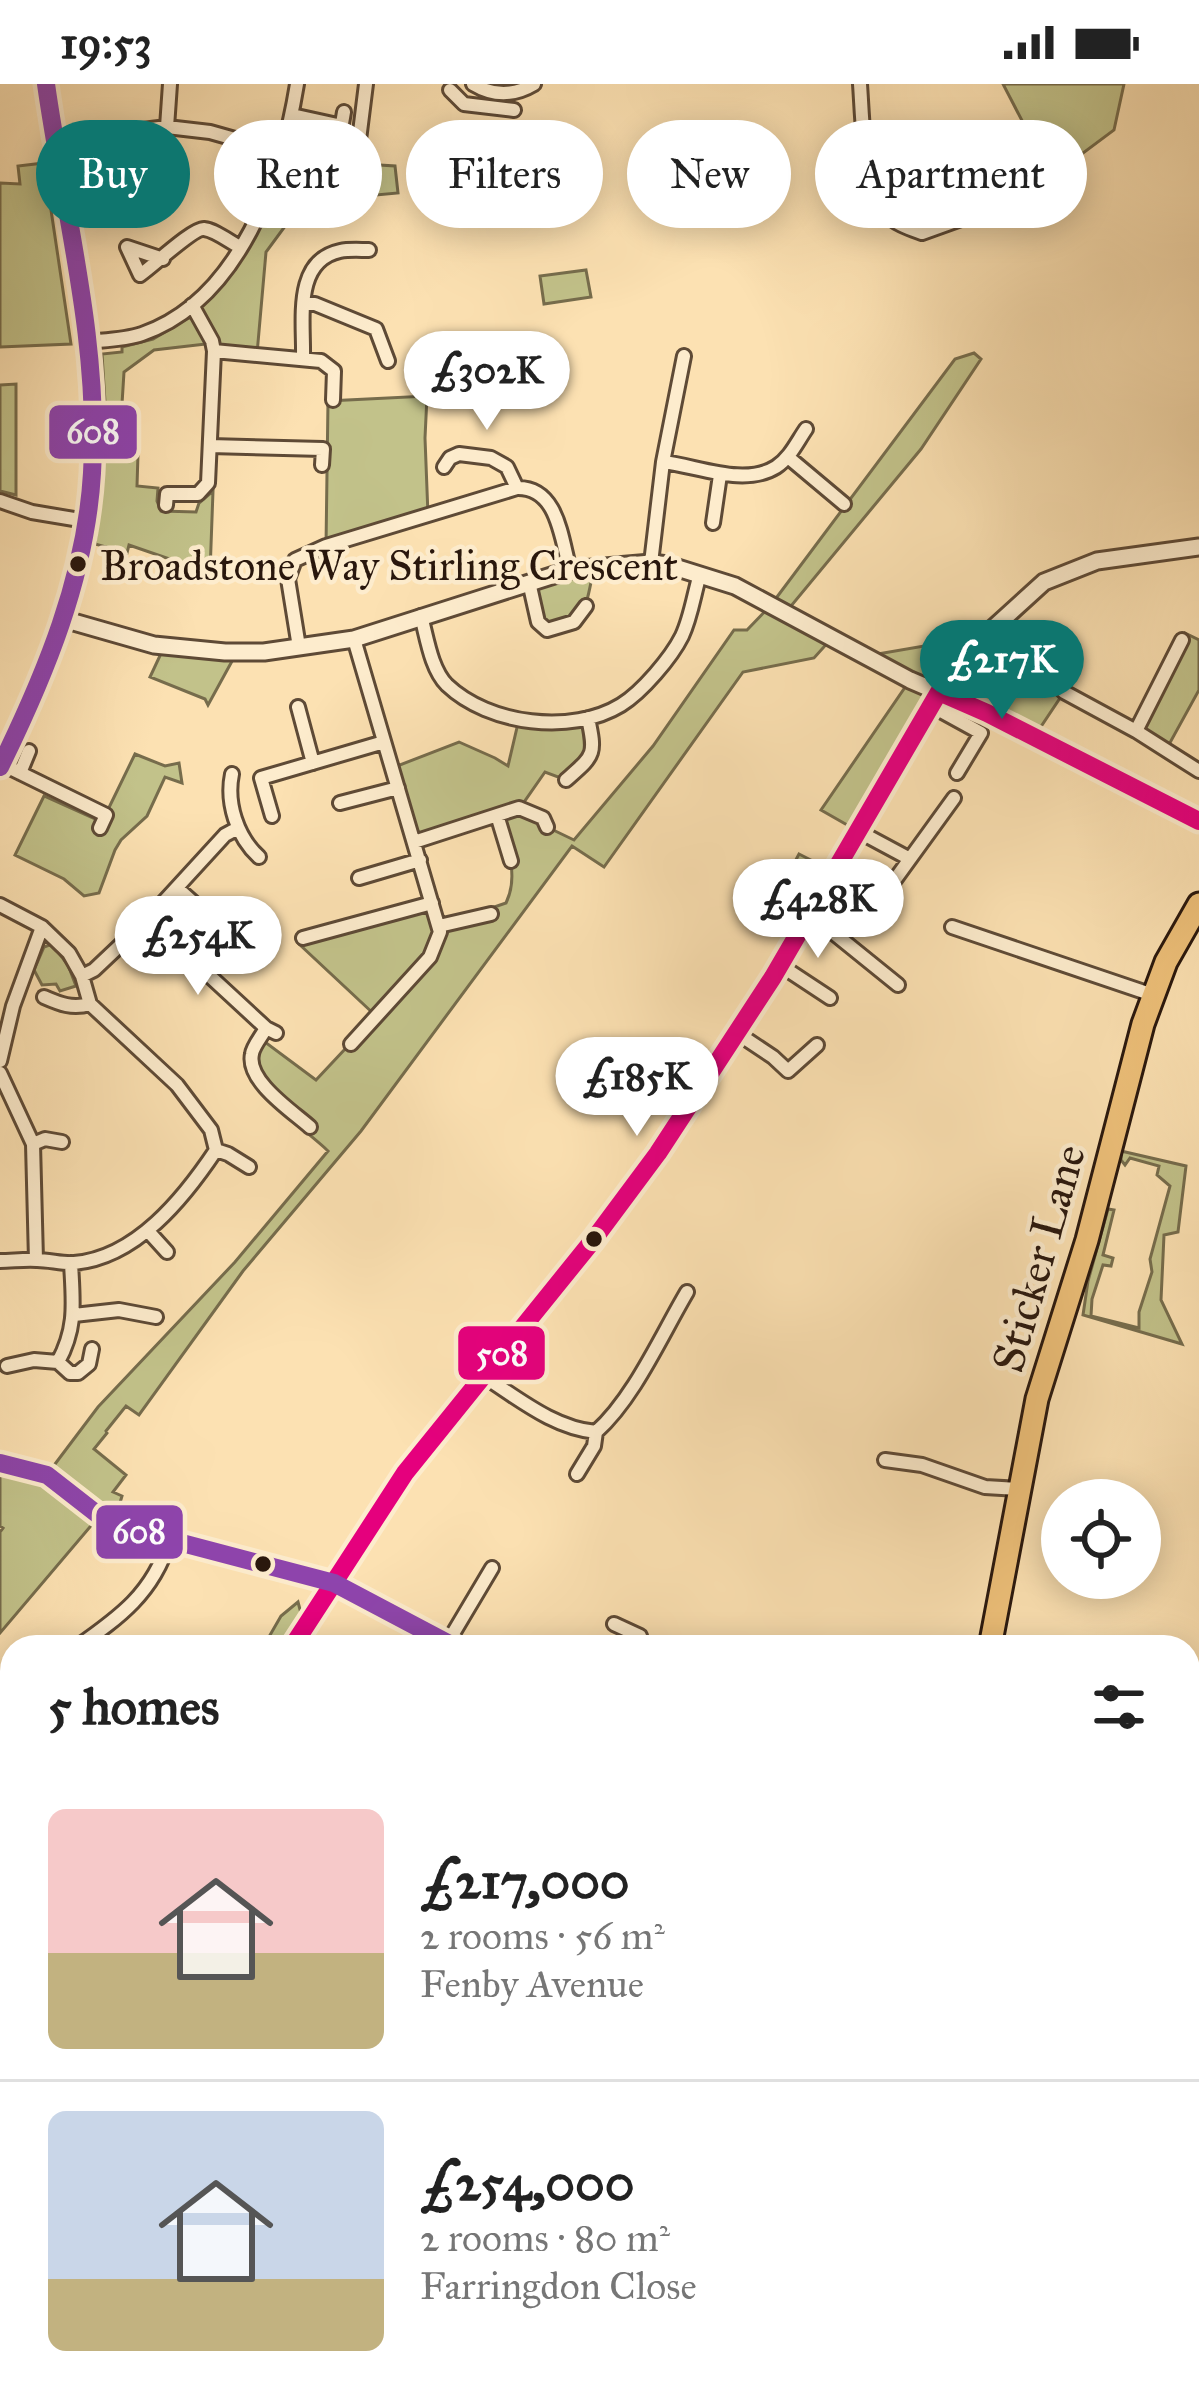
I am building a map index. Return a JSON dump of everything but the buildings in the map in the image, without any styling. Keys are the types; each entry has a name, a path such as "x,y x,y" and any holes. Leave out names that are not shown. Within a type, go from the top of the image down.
{"highway":[{"name":"Sticker Lane","path":"992,1635 1037,1399 1088,1240 1143,1024 1184,927 1199,904"}],"street":[{"path":"46,84 50,120"},
{"path":"168,120 170,84"},
{"path":"291,120 297,84"},
{"path":"362,120 366,84"},
{"path":"480,106 478,87 515,94 534,84"},
{"path":"860,84 863,120"},
{"path":"450,90 464,104 514,110"},
{"path":"292,115 343,120"},
{"path":"67,228 86,342 92,454 86,521 63,619 1,765 20,772 53,796 106,814 100,828"},
{"path":"86,342 126,338 170,321 220,277 250,228"},
{"path":"163,259 196,230 206,229 240,247"},
{"path":"303,358 306,277 317,261 339,251 369,250"},
{"path":"304,304 376,329 388,361"},
{"path":"166,505 167,494 195,495 208,483 214,351 192,305"},
{"path":"214,351 321,361 334,371 329,393"},
{"path":"651,563 663,462 684,356"},
{"path":"663,462 720,475 773,470 806,429"},
{"path":"210,446 323,449 322,465"},
{"path":"444,467 459,454 491,458 507,467 517,488"},
{"path":"788,457 844,504"},
{"path":"713,524 720,475"},
{"path":"298,647 288,578 295,560 326,546 517,488 531,488 546,497 570,570"},
{"path":"0,501 86,521"},
{"path":"300,1635 405,1473 658,1153 780,965 934,698 982,636 1044,582 1097,561 1199,547"},
{"path":"63,619 154,646 263,652 354,639 570,570 651,563 700,574 748,593 910,680 981,734 957,773"},
{"path":"422,616 445,683 476,705 519,719 588,718 622,704 652,676 681,636 700,574"},
{"path":"529,582 538,622 547,630 574,622 586,607"},
{"path":"351,1044 430,957 440,932 354,639"},
{"path":"1136,731 1182,640"},
{"path":"1051,679 1064,692 1199,771"},
{"path":"934,698 987,712 1199,821"},
{"path":"298,707 313,763"},
{"path":"566,780 590,758 593,742 588,718"},
{"path":"272,816 261,778 384,742"},
{"path":"20,772 29,752"},
{"path":"232,774 229,790 238,828 246,845 260,857"},
{"path":"340,803 398,788"},
{"path":"878,904 954,798"},
{"path":"414,842 519,808 543,818 547,826"},
{"path":"497,815 511,861"},
{"path":"82,976 148,919 225,835 238,828"},
{"path":"856,830 910,860"},
{"path":"359,878 420,860"},
{"path":"824,885 863,911"},
{"path":"177,888 214,921 226,922 241,909"},
{"path":"303,938 432,903"},
{"path":"0,905 42,927 69,952 90,1004 177,1085 211,1130 216,1150 148,1231 92,1260 0,1261"},
{"path":"809,913 898,985"},
{"path":"439,926 491,914"},
{"path":"148,919 266,1032 252,1052 252,1068 263,1086 310,1127"},
{"path":"0,1061 13,1006 42,927"},
{"path":"952,927 1153,994"},
{"path":"780,965 830,998"},
{"path":"44,997 62,1005 90,1004"},
{"path":"737,1033 788,1071 817,1045"},
{"path":"0,1073 33,1144 36,1260"},
{"path":"33,1144 45,1139 62,1142"},
{"path":"216,1150 249,1167"},
{"path":"148,1231 167,1252"},
{"path":"58,1362 70,1339 74,1315 71,1263"},
{"path":"577,1474 594,1446 596,1432 631,1389 687,1292"},
{"path":"74,1315 119,1310 156,1317"},
{"path":"7,1366 34,1360 58,1362 70,1373 78,1373 89,1364 92,1349"},
{"path":"483,1376 522,1404 580,1431 596,1432"},
{"path":"885,1460 922,1465 985,1487 1020,1489"},
{"path":"0,1463 54,1480 110,1522 334,1583 432,1635"},
{"path":"95,1635 144,1594 169,1541"},
{"path":"456,1635 493,1568"},
{"path":"614,1624 638,1635"}],"green space":[{"path":"1003,84 1124,84 1114,130 1087,150 1087,120 1022,120"},
{"path":"36,164 36,228 54,228 71,344 0,347 0,183 20,184 18,166"},
{"path":"382,165 395,166 398,193 382,194"},
{"path":"252,228 284,228 266,252 257,354 214,351 192,305"},
{"path":"586,270 591,297 544,304 540,276"},
{"path":"188,318 202,331 206,344 154,350 124,372 119,452 138,454 137,486 158,488 161,511 196,512 213,491 210,573 129,545 127,553 95,544 107,434 102,354 122,352 122,347 153,339"},
{"path":"974,353 981,359 921,449 786,612 832,638 814,658 743,672 604,867 572,846 361,1131 243,1271 139,1415 126,1406 106,1431 94,1449 126,1475 113,1492 122,1496 117,1513 52,1468 98,1407 235,1262 328,1151 266,1097 245,1061 257,1036 316,1080 376,1016 299,944 432,903 439,926 506,903 512,870 497,815 414,842 392,768 459,742 508,766 519,719 588,718 593,743 566,780 545,772 520,808 574,840 653,746 734,630 747,630 771,605 955,359"},
{"path":"16,384 16,495 0,491 0,385"},
{"path":"427,396 428,515 326,546 328,401"},
{"path":"594,568 583,610 571,621 547,630 529,582"},
{"path":"1185,633 1199,640 1199,690 1166,750 1136,731"},
{"path":"982,636 1012,665 1064,692 1034,737 938,692 856,830 821,810 910,680 866,656"},
{"path":"164,647 237,652 208,705 205,699 150,677"},
{"path":"135,754 165,766 179,763 182,783 165,777 147,816 115,850 99,893 84,896 64,879 15,855 44,796 102,822"},
{"path":"799,854 832,871 814,904 782,886"},
{"path":"177,888 226,923 190,958 148,919"},
{"path":"52,944 76,986 60,991 56,984 42,985 34,970 44,947"},
{"path":"1121,1151 1186,1166 1178,1232 1164,1235 1161,1300 1182,1344 1083,1315 1108,1209 1114,1210 1103,1255 1113,1258 1111,1266 1103,1265 1091,1316 1139,1328 1139,1312 1152,1272 1150,1259 1170,1186 1157,1175 1159,1166 1130,1158 1125,1165"},
{"path":"0,1471 52,1487 95,1521 0,1633 3,1528"},
{"path":"298,1602 302,1617 291,1635 270,1635 281,1616"}],"transit line":[{"name":"608","path":"0,767 61,624 81,550 92,473 86,326 46,84"},
{"name":"508","path":"300,1635 405,1473 658,1153 773,977 939,692 1199,821"},
{"name":"608","path":"0,1463 47,1475 97,1514 125,1528 334,1583 432,1635"}],"place":[{"name":"Broadstone Way Stirling Crescent","path":"78,564"}]}
